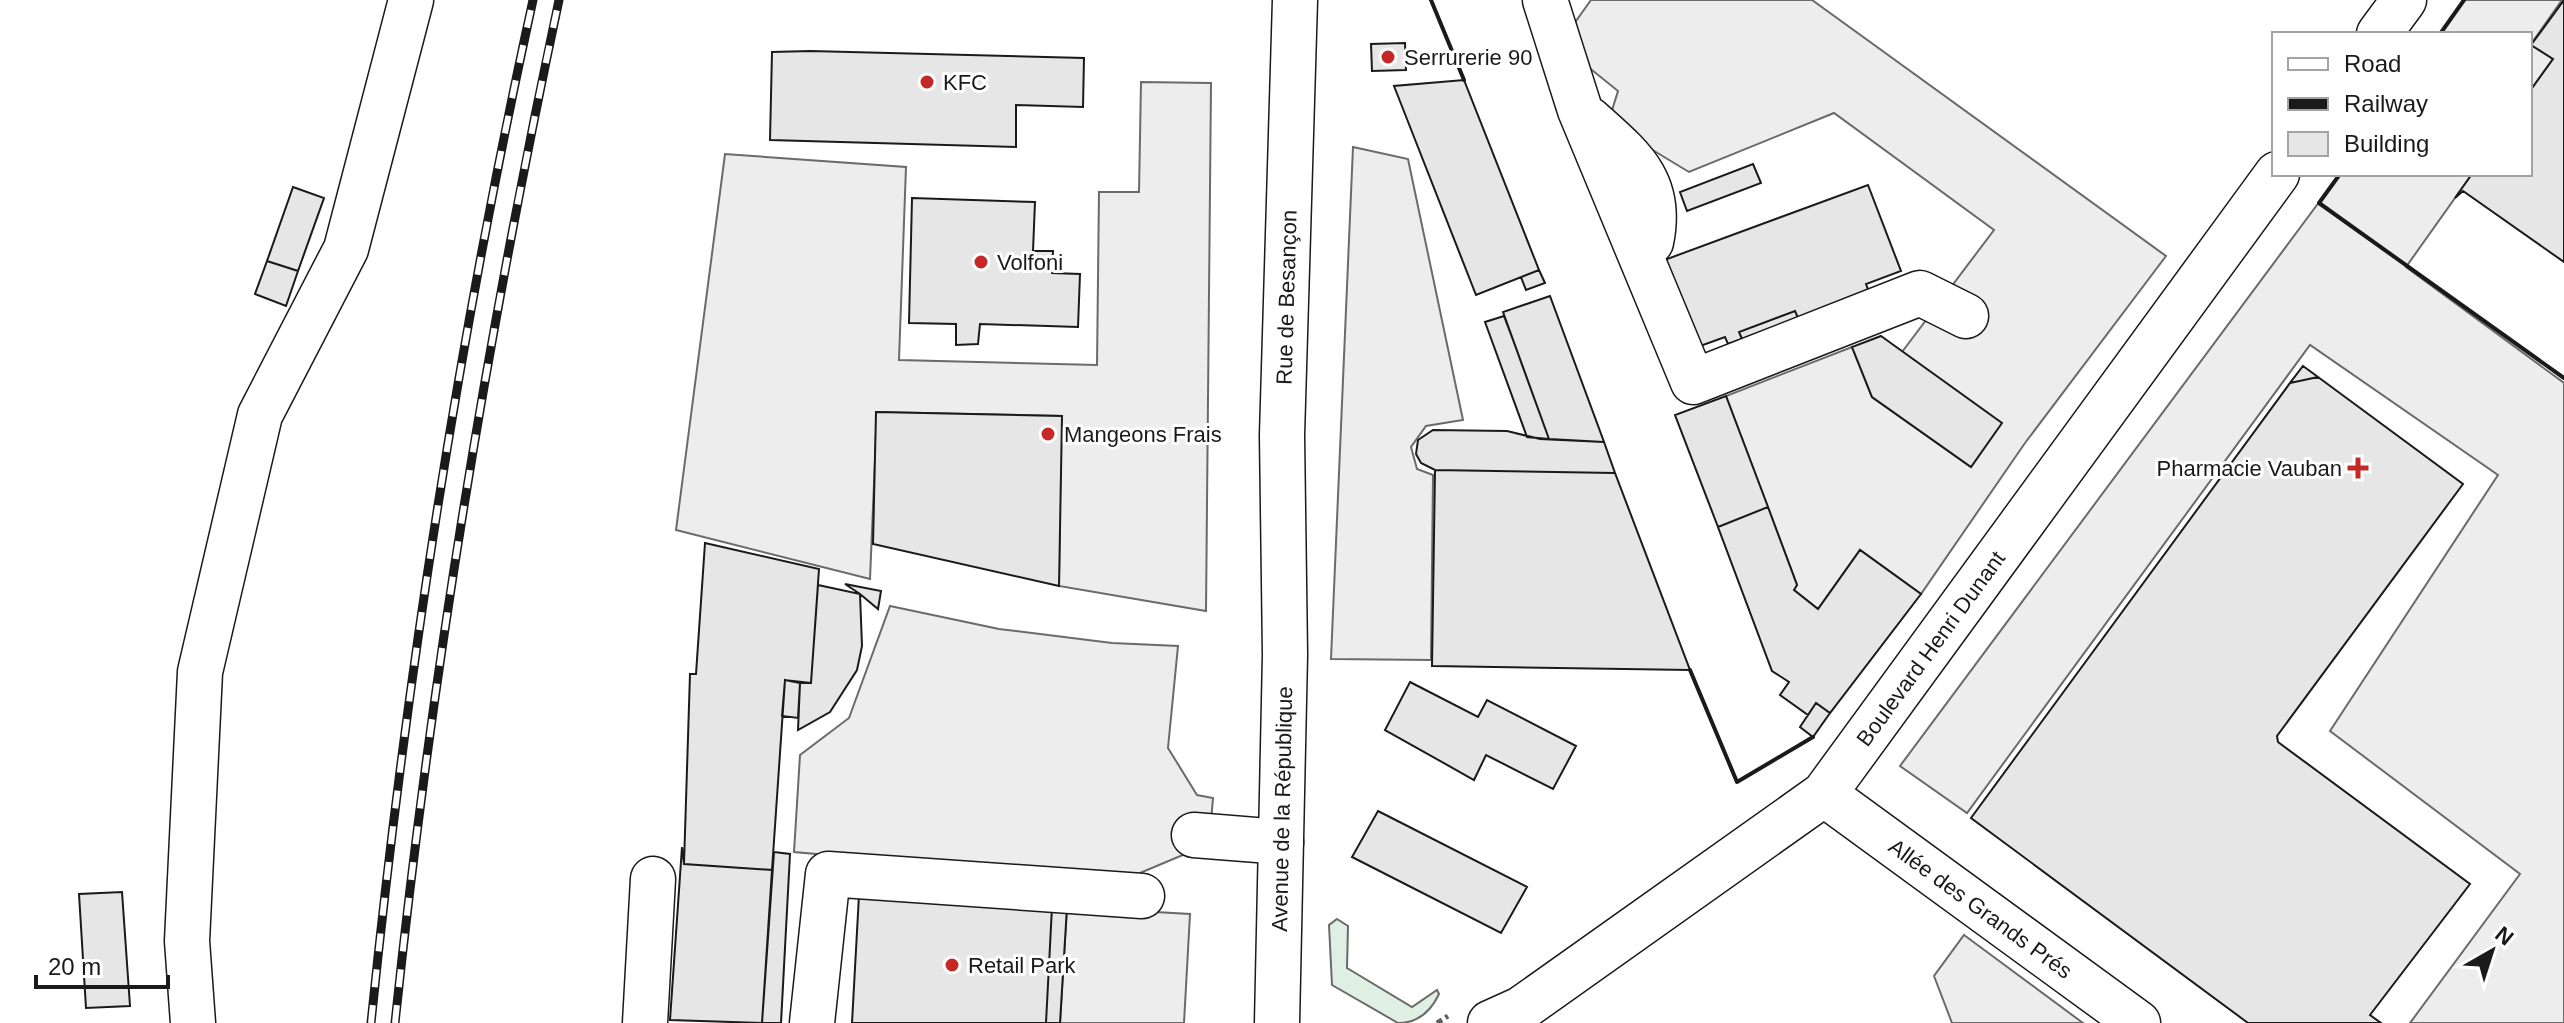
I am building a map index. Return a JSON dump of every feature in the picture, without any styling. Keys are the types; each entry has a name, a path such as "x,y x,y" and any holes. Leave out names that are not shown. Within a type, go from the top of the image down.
{"main road":[{"path":"193,1023 187,941 200,672 260,415 346,249 411,0"},
{"name":"Rue de Besançon","path":"1285,595 1282,435 1295,0"},
{"path":"1545,0 1580,110 1640,165 1656,219 1647,264 1693,382 1920,293 1966,316"},
{"path":"2380,32 2404,0"},
{"name":"Boulevard Henri Dunant","path":"1492,1017 1824,794 2276,176"},
{"name":"Avenue de la République","path":"1283,1015 1281,842 1285,595"},
{"name":"Allée des Grands Prés","path":"1824,794 2138,1023"},
{"path":"1194,835 1281,842"},
{"path":"812,1023 828,874 1142,896"},
{"path":"645,1023 653,879"}],"path":[{"path":"1437,1023 1492,1017"}],"green space":[{"path":"1337,919 1348,926 1347,968 1412,1007 1437,990 1439,994 1428,1011 1412,1021 1398,1023 1332,985 1329,925"}],"shaded area":[{"path":"1591,0 1812,0 2166,256 2025,443 1921,594 1860,550 1818,609 1794,590 1797,585 1726,396 1852,347 1872,397 1971,467 1902,352 1994,230 1834,113 1689,172 1608,123 1618,91 1582,62 1577,43 1576,21"},
{"path":"2464,0 2562,0 2532,43 2532,32 2441,32"},
{"path":"2532,45 2553,59 2532,88"},
{"path":"1141,82 1211,83 1206,611 1059,586 1061,416 877,412 870,579 676,530 725,154 906,167 899,360 1097,365 1099,192 1139,192"},
{"path":"1353,147 1408,159 1463,420 1426,426 1411,447 1417,469 1433,475 1431,660 1331,659"},
{"path":"2339,176 2471,176 2406,267 2564,383 2564,1023 2410,1023 2520,874 2330,731 2498,475 2310,345 1967,813 1900,766"},
{"path":"890,606 999,629 1112,643 1178,646 1168,748 1197,795 1213,798 1209,844 1121,881 794,852 800,755 849,718"},
{"path":"1067,907 1190,914 1184,1023 1060,1023"},
{"path":"1964,935 2083,1023 1952,1023 1934,976"}],"building":[{"path":"2564,0 2564,262 2463,191 2455,198 2471,176 2532,176 2532,88 2553,59 2532,44"},
{"name":"Serrurerie 90","path":"1405,43 1406,70 1372,71 1371,44"},
{"name":"KFC","path":"772,52 1084,58 1083,107 1016,105 1016,147 770,140"},
{"path":"1464,80 1539,270 1476,295 1394,86"},
{"path":"1753,164 1761,183 1687,211 1680,192"},
{"path":"1868,185 1901,271 1866,284 1869,292 1798,318 1795,311 1739,332 1742,339 1728,344 1725,337 1692,349 1659,262"},
{"path":"293,187 324,198 298,271 267,261"},
{"name":"Volfoni","path":"912,198 1035,202 1033,251 1053,251 1052,273 1080,274 1078,327 980,324 978,344 956,345 956,324 909,323"},
{"path":"267,261 298,271 286,306 255,294"},
{"path":"1539,270 1545,283 1526,290 1521,277"},
{"path":"1550,296 1604,442 1549,439 1503,312"},
{"path":"1795,311 1798,318 1742,339 1739,332"},
{"path":"1504,316 1549,439 1527,437 1485,322"},
{"path":"1881,336 2002,423 1971,467 1872,397 1852,347"},
{"path":"2303,366 2318,377 2290,383"},
{"path":"2318,377 2463,484 2277,736 2278,742 2470,884 2370,1015 2381,1023 2248,1023 1971,818 2290,383"},
{"path":"1726,396 1768,507 1718,527 1675,415"},
{"path":"876,412 1062,416 1059,586 873,544"},
{"path":"1433,430 1507,431 1540,439 1604,442 1615,473 1435,470 1421,463 1416,454 1418,440"},
{"path":"1435,470 1615,473 1690,670 1432,666"},
{"path":"1768,507 1797,585 1794,590 1818,609 1860,550 1921,594 1830,713 1816,703 1808,715 1780,695 1789,682 1772,671 1718,527"},
{"path":"705,543 819,569 811,683 785,680 772,870 684,864 690,674 696,674"},
{"path":"845,584 881,591 878,609 860,594"},
{"path":"818,585 860,594 862,646 857,670 830,712 798,730 800,683 811,683"},
{"path":"785,680 800,683 798,718 782,716"},
{"path":"1410,682 1478,717 1487,700 1576,746 1553,789 1486,755 1474,780 1385,730"},
{"path":"1816,703 1830,713 1813,737 1800,727"},
{"path":"1378,811 1527,887 1501,933 1352,857"},
{"path":"682,847 684,864 772,870 762,1023 670,1020"},
{"path":"774,852 790,854 781,1023 762,1023"},
{"path":"122,892 130,1006 86,1008 79,894"},
{"name":"Retail Park","path":"859,895 1052,907 1046,1023 852,1023"},
{"path":"1052,907 1067,907 1060,1023 1046,1023"}],"railway":[{"path":"371,1023 401,766 437,509 481,254 533,0"},
{"path":"395,1023 426,766 464,509 508,254 559,0"}],"wall":[{"path":"1431,0 1464,80"},
{"path":"2441,32 2464,0"},
{"path":"2339,176 2319,203 2564,378"},
{"path":"1690,670 1737,782 1813,737"}],"place":[{"name":"Serrurerie 90","path":"1388,57"},
{"name":"KFC","path":"927,82"},
{"name":"Volfoni","path":"981,262"},
{"name":"Mangeons Frais","path":"1048,434"},
{"name":"Pharmacie Vauban","path":"2358,468"},
{"name":"Retail Park","path":"952,965"}]}
